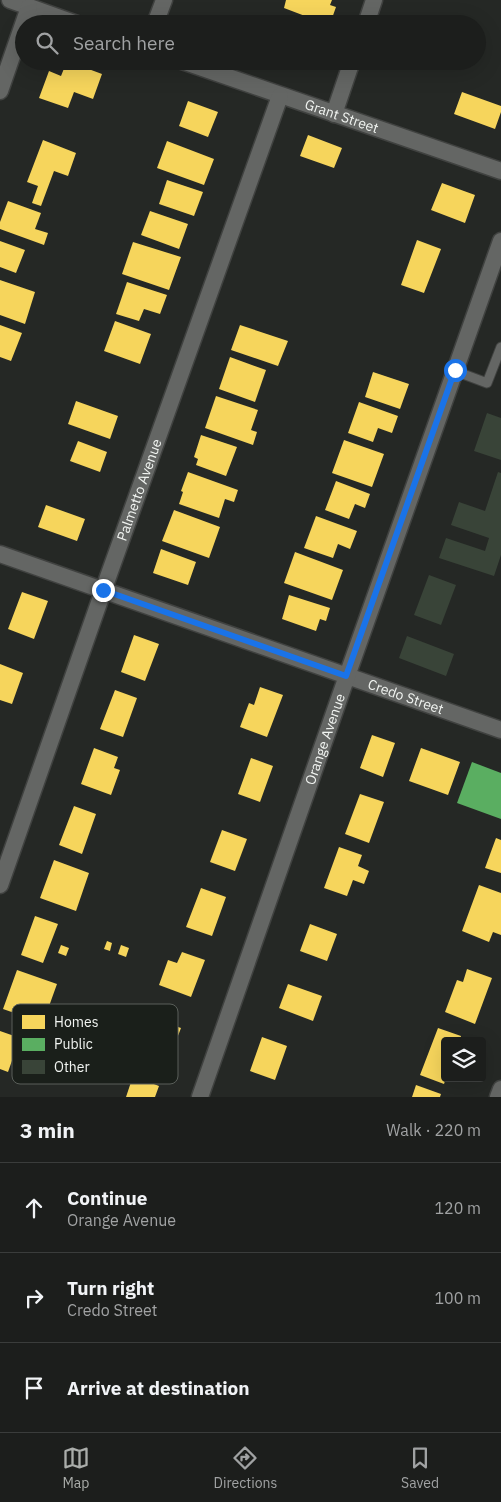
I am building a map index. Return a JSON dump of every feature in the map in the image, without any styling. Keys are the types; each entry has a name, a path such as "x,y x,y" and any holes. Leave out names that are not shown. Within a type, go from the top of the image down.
{"street":[{"path":"10,0 53,15"},
{"path":"158,15 164,0"},
{"path":"369,15 374,0"},
{"path":"26,15 29,6"},
{"path":"0,91 15,47"},
{"name":"Grant Street","path":"207,70 501,171"},
{"path":"334,114 349,70"},
{"name":"Palmetto Avenue","path":"0,885 103,590 280,96"},
{"name":"Orange Avenue","path":"200,1097 346,676 501,240"},
{"name":"Credo Street","path":"0,554 501,730"},
{"path":"498,1097 501,1089"}],"lane":[{"path":"455,370 487,382 501,347"}],"building: Homes":[{"path":"286,0 332,0 330,5 336,7 333,15 302,15 284,8"},
{"path":"63,70 91,70 102,74 93,99 74,92 68,108 39,98 49,71 61,76"},
{"path":"462,92 501,106 501,112 495,129 454,114"},
{"path":"188,101 218,112 208,137 179,126"},
{"path":"308,135 342,148 334,168 300,156"},
{"path":"43,140 76,153 68,176 54,171 41,206 32,203 38,186 27,182"},
{"path":"167,141 214,159 204,185 157,168"},
{"path":"167,180 203,192 194,216 159,204"},
{"path":"442,183 475,195 465,223 431,210"},
{"path":"8,201 41,213 35,229 48,233 44,245 0,229 0,222"},
{"path":"150,211 188,224 179,249 141,235"},
{"path":"417,240 441,249 424,293 401,285"},
{"path":"0,241 25,250 16,273 0,267"},
{"path":"133,242 181,257 169,290 122,274"},
{"path":"0,280 35,292 25,324 0,315"},
{"path":"127,282 167,295 160,314 144,309 139,321 116,314"},
{"path":"115,321 151,334 140,364 104,351"},
{"path":"0,325 22,333 11,361 0,357"},
{"path":"240,325 288,341 278,366 231,350"},
{"path":"230,357 266,370 255,402 219,389"},
{"path":"373,372 409,384 400,409 365,397"},
{"path":"216,396 258,410 251,430 257,432 253,445 205,428"},
{"path":"76,401 118,416 110,439 68,424"},
{"path":"359,402 398,416 392,433 378,428 373,442 348,433"},
{"path":"201,435 237,447 226,476 196,465 198,459 194,457"},
{"path":"344,440 384,454 372,487 332,473"},
{"path":"78,441 107,452 100,472 70,461"},
{"path":"188,472 238,490 234,502 225,499 219,518 179,504 183,492 181,491"},
{"path":"336,481 370,494 365,508 355,504 349,519 325,510"},
{"path":"46,505 85,519 77,541 38,527"},
{"path":"174,510 220,527 209,558 162,541"},
{"path":"316,516 357,531 350,549 338,544 333,558 304,548"},
{"path":"161,549 196,562 188,585 153,573"},
{"path":"295,552 343,570 332,600 284,583"},
{"path":"22,592 48,601 34,639 8,629"},
{"path":"289,595 330,608 326,621 320,619 316,631 282,619"},
{"path":"134,635 159,644 145,681 121,672"},
{"path":"0,664 23,673 12,704 0,700"},
{"path":"260,687 283,695 267,737 240,727 249,703 254,705"},
{"path":"115,690 137,698 123,737 100,729"},
{"path":"372,735 395,743 383,777 360,768"},
{"path":"94,748 118,757 114,768 120,770 111,795 81,784"},
{"path":"421,748 460,762 448,795 409,781"},
{"path":"251,758 273,766 260,802 238,794"},
{"path":"360,794 384,802 369,843 345,834"},
{"path":"74,806 96,814 82,854 59,845"},
{"path":"222,830 247,839 235,871 210,862"},
{"path":"496,838 501,840 501,873 485,868"},
{"path":"339,847 362,855 358,866 369,871 364,884 353,880 347,896 324,888"},
{"path":"54,860 89,873 76,911 40,898"},
{"path":"479,885 501,893 501,935 493,932 489,942 462,931"},
{"path":"201,888 226,897 212,936 186,927"},
{"path":"35,916 58,924 43,963 21,955"},
{"path":"310,924 337,934 327,961 300,951"},
{"path":"107,941 112,943 110,951 104,949"},
{"path":"61,945 69,948 66,956 58,953"},
{"path":"121,945 129,948 126,957 118,954"},
{"path":"182,952 205,960 191,997 159,985 168,960 177,963"},
{"path":"467,969 492,978 475,1024 445,1012 457,980 463,982"},
{"path":"17,970 57,984 50,1004 12,1004 12,1012 3,1009"},
{"path":"288,984 322,996 313,1021 279,1008"},
{"path":"438,1028 461,1036 441,1037 441,1082 445,1082 444,1084 420,1075"},
{"path":"0,1031 12,1035 12,1061 8,1072 0,1069"},
{"path":"262,1037 287,1046 275,1080 250,1071"},
{"path":"130,1084 154,1084 159,1086 155,1097 126,1097"},
{"path":"416,1085 441,1094 440,1097 412,1097"}],"building: Public":[{"path":"472,762 501,773 501,819 457,803"}],"building: Other":[{"path":"487,413 501,418 501,460 474,451"},
{"path":"498,472 501,473 501,555 494,576 439,558 446,538 485,551 489,538 451,525 459,502 485,511"},
{"path":"429,575 456,585 441,625 414,615"},
{"path":"407,636 454,654 446,676 399,658"}],"route":[{"path":"103,590 346,676 455,370"}]}
